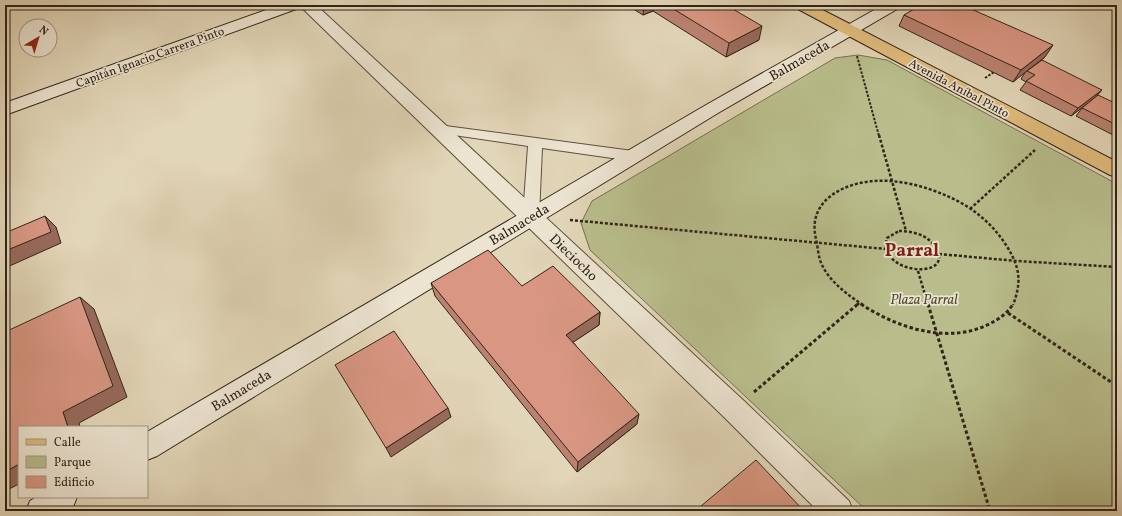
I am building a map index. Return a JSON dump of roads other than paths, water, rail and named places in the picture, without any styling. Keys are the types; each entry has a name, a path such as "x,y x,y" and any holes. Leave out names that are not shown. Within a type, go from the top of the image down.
{"main road":[{"name":"Capitán Ignacio Carrera Pinto","path":"5,109 294,5"},
{"name":"Dieciocho","path":"307,5 734,409 839,511"},
{"name":"Avenida Aníbal Pinto","path":"801,5 856,27 1057,131 1117,170"},
{"name":"Avenida Aníbal Pinto","path":"825,5 856,27"},
{"name":"Balmaceda","path":"148,446 531,216 894,5"},
{"name":"Avenida Aníbal Pinto","path":"1057,131 1117,154"},
{"path":"40,511 61,498"}],"lane":[{"path":"438,129 633,156"},
{"path":"531,216 535,142"}],"district":[{"name":"Parral","path":"912,250"}],"park label":[{"name":"Plaza Parral","path":"924,299"}]}
